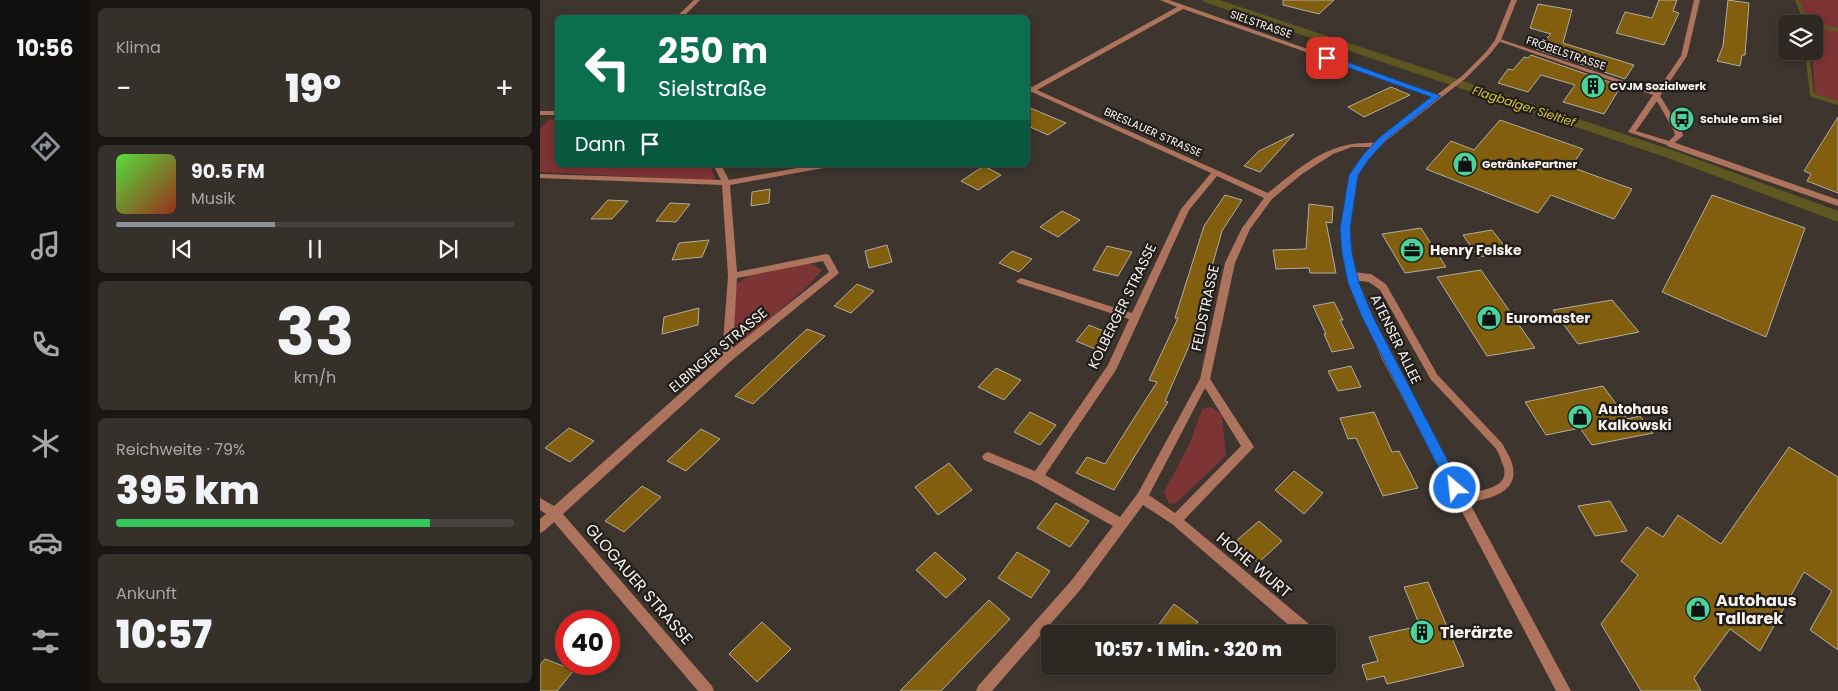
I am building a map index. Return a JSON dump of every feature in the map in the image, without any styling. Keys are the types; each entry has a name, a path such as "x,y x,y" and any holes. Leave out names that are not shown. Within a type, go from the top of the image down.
{"street":[{"path":"681,15 696,0"},
{"name":"SIELSTRASSE","path":"1163,0 1437,96"},
{"name":"ATENSER ALLEE","path":"1514,0 1498,40 1464,77 1437,96 1377,145 1354,175 1345,229 1347,253 1352,276 1367,317 1387,359 1564,691"},
{"path":"1656,94 1678,131 1679,136 1670,144 1632,132 1656,94 1684,56 1697,0"},
{"path":"1030,89 1182,7"},
{"name":"FRÖBELSTRASSE","path":"1498,40 1656,94"},
{"name":"BRESLAUER STRASSE","path":"1030,90 1269,197"},
{"path":"540,113 555,113"},
{"name":"FELDSTRASSE","path":"983,691 1076,585 1142,497 1205,379 1230,263 1246,228 1269,197 1299,172 1330,152 1351,145 1377,145"},
{"path":"719,167 726,183 732,276 727,358"},
{"path":"540,176 726,183 818,167"},
{"name":"KOLBERGER STRASSE","path":"1038,477 1112,367 1185,209 1216,172"},
{"name":"ELBINGER STRASSE","path":"540,527 727,358 834,273 826,258 732,276"},
{"path":"1021,281 1135,317"},
{"path":"1142,497 1176,520 1248,448 1205,379"},
{"path":"988,457 1038,477 1122,524"},
{"name":"GLOGAUER STRASSE","path":"540,503 555,514 707,691"},
{"name":"HOHE WURT","path":"1176,520 1299,625"}],"lane":[{"path":"1670,144 1838,203"},
{"path":"1352,276 1370,278 1383,287 1434,377 1499,446 1505,455 1509,467 1509,481 1503,488 1493,493 1461,499"}],"shaded area":[{"path":"1799,0 1838,0 1838,29 1823,26 1823,15 1806,15"},
{"path":"1823,28 1838,31 1838,102 1815,94 1813,60 1823,60"},
{"path":"550,119 555,119 555,167 710,167 715,176 714,181 540,172 540,129"},
{"path":"810,263 822,270 808,286 734,349 735,285 751,274"},
{"path":"1211,407 1222,415 1226,456 1176,503 1169,504 1164,492 1189,445 1202,409"}],"building":[{"path":"1283,0 1334,0 1319,14 1283,5"},
{"path":"1659,0 1677,0 1673,11 1679,13 1664,45 1616,33 1625,12 1652,18"},
{"path":"1728,0 1749,3 1745,55 1742,55 1740,66 1717,61 1723,46"},
{"path":"1538,4 1572,10 1563,43 1634,65 1625,79 1536,49 1551,34 1530,28"},
{"name":"CVJM Sozialwerk","path":"1531,55 1621,86 1604,114 1563,102 1575,85 1541,75 1528,92 1498,83 1508,69 1513,70 1524,57 1528,58"},
{"path":"1391,87 1410,95 1364,117 1348,107"},
{"path":"1030,108 1066,123 1048,135 1030,127"},
{"path":"1838,117 1838,193 1807,181 1811,174 1804,171"},
{"path":"1500,120 1583,149 1571,167 1632,189 1614,219 1551,195 1538,213 1426,169 1451,141 1474,150"},
{"path":"1294,134 1260,172 1244,166 1259,151"},
{"path":"982,167 1001,175 978,190 961,181"},
{"path":"770,189 769,203 751,206 752,192"},
{"path":"1225,195 1242,200 1222,231 1194,330 1196,330 1165,401 1168,402 1114,490 1076,473 1087,457 1105,464 1157,382 1149,380 1178,318 1175,318 1204,226"},
{"path":"1712,195 1805,228 1766,337 1662,292"},
{"path":"608,200 628,201 612,219 591,219"},
{"path":"670,203 690,204 676,222 656,221"},
{"path":"1309,204 1333,207 1332,223 1326,222 1336,273 1310,273 1309,268 1276,269 1273,250 1306,249"},
{"path":"1062,211 1080,220 1058,237 1040,227"},
{"path":"1421,228 1446,267 1405,273 1382,234"},
{"path":"1492,230 1509,252 1478,257 1463,235"},
{"path":"709,240 702,257 672,260 679,243"},
{"path":"887,245 892,262 869,268 865,251"},
{"path":"1107,246 1132,252 1118,276 1093,270"},
{"path":"1012,251 1032,259 1019,272 999,263"},
{"name":"Euromaster","path":"1481,270 1535,348 1487,356 1437,277"},
{"path":"857,284 874,291 851,313 834,306"},
{"path":"1612,300 1639,332 1578,344 1553,310"},
{"path":"1334,302 1343,320 1340,320 1354,348 1332,352 1324,334 1326,334 1313,306"},
{"path":"699,308 698,325 662,334 664,317"},
{"path":"1089,325 1113,335 1100,351 1076,341"},
{"path":"807,329 825,336 753,404 735,396"},
{"path":"1351,366 1361,387 1338,391 1328,371"},
{"path":"996,368 1021,380 1004,400 978,387"},
{"name":"Autohaus Kalkowski","path":"1603,386 1627,419 1640,416 1653,433 1592,445 1580,428 1546,435 1525,402"},
{"path":"1030,412 1056,425 1040,445 1014,432"},
{"path":"1374,412 1392,452 1399,451 1418,488 1383,496 1356,438 1348,439 1340,418"},
{"path":"569,428 594,441 570,462 545,448"},
{"path":"701,429 720,439 686,471 667,461"},
{"name":"Autohaus Tallarek","path":"1789,447 1838,477 1838,650 1810,630 1832,591 1804,572 1760,651 1730,629 1694,678 1701,691 1641,691 1601,624 1638,575 1621,561 1647,527 1663,537 1678,515 1721,544"},
{"path":"949,463 972,490 938,515 915,487"},
{"path":"1294,471 1323,493 1304,514 1275,490"},
{"path":"642,486 661,497 624,532 605,521"},
{"path":"1610,501 1627,531 1595,536 1578,506"},
{"path":"1056,503 1089,521 1070,547 1037,528"},
{"path":"1259,521 1282,541 1258,563 1236,541"},
{"path":"935,552 966,579 946,598 916,570"},
{"path":"1017,552 1050,571 1031,598 998,578"},
{"name":"Tierärzte","path":"1428,582 1464,666 1387,684 1384,676 1367,680 1362,665 1378,661 1369,637 1420,626 1404,587"},
{"path":"989,600 1010,619 941,691 900,691"},
{"path":"1174,604 1198,622 1196,625 1159,625"},
{"path":"762,622 791,649 757,682 729,654"},
{"path":"545,659 555,663 555,675 570,675 557,691 540,691 540,665"}],"waterway":[{"name":"Flagbalger Sieltief","path":"1208,0 1670,154 1838,217"},
{"path":"1797,0 1803,15"},
{"path":"1823,27 1838,30"},
{"path":"1808,60 1812,95 1838,103"}],"place":[{"name":"CVJM Sozialwerk","path":"1593,86"},
{"name":"Schule am Siel","path":"1682,119"},
{"name":"GetränkePartner","path":"1465,164"},
{"name":"Henry Felske","path":"1412,250"},
{"name":"Euromaster","path":"1489,318"},
{"name":"Autohaus Kalkowski","path":"1580,417"},
{"name":"Autohaus Tallarek","path":"1698,609"},
{"name":"Tierärzte","path":"1422,632"}],"route":[{"path":"1327,58 1437,96 1383,138 1366,157 1354,175 1345,229 1347,253 1353,283 1367,317 1455,488"}]}
